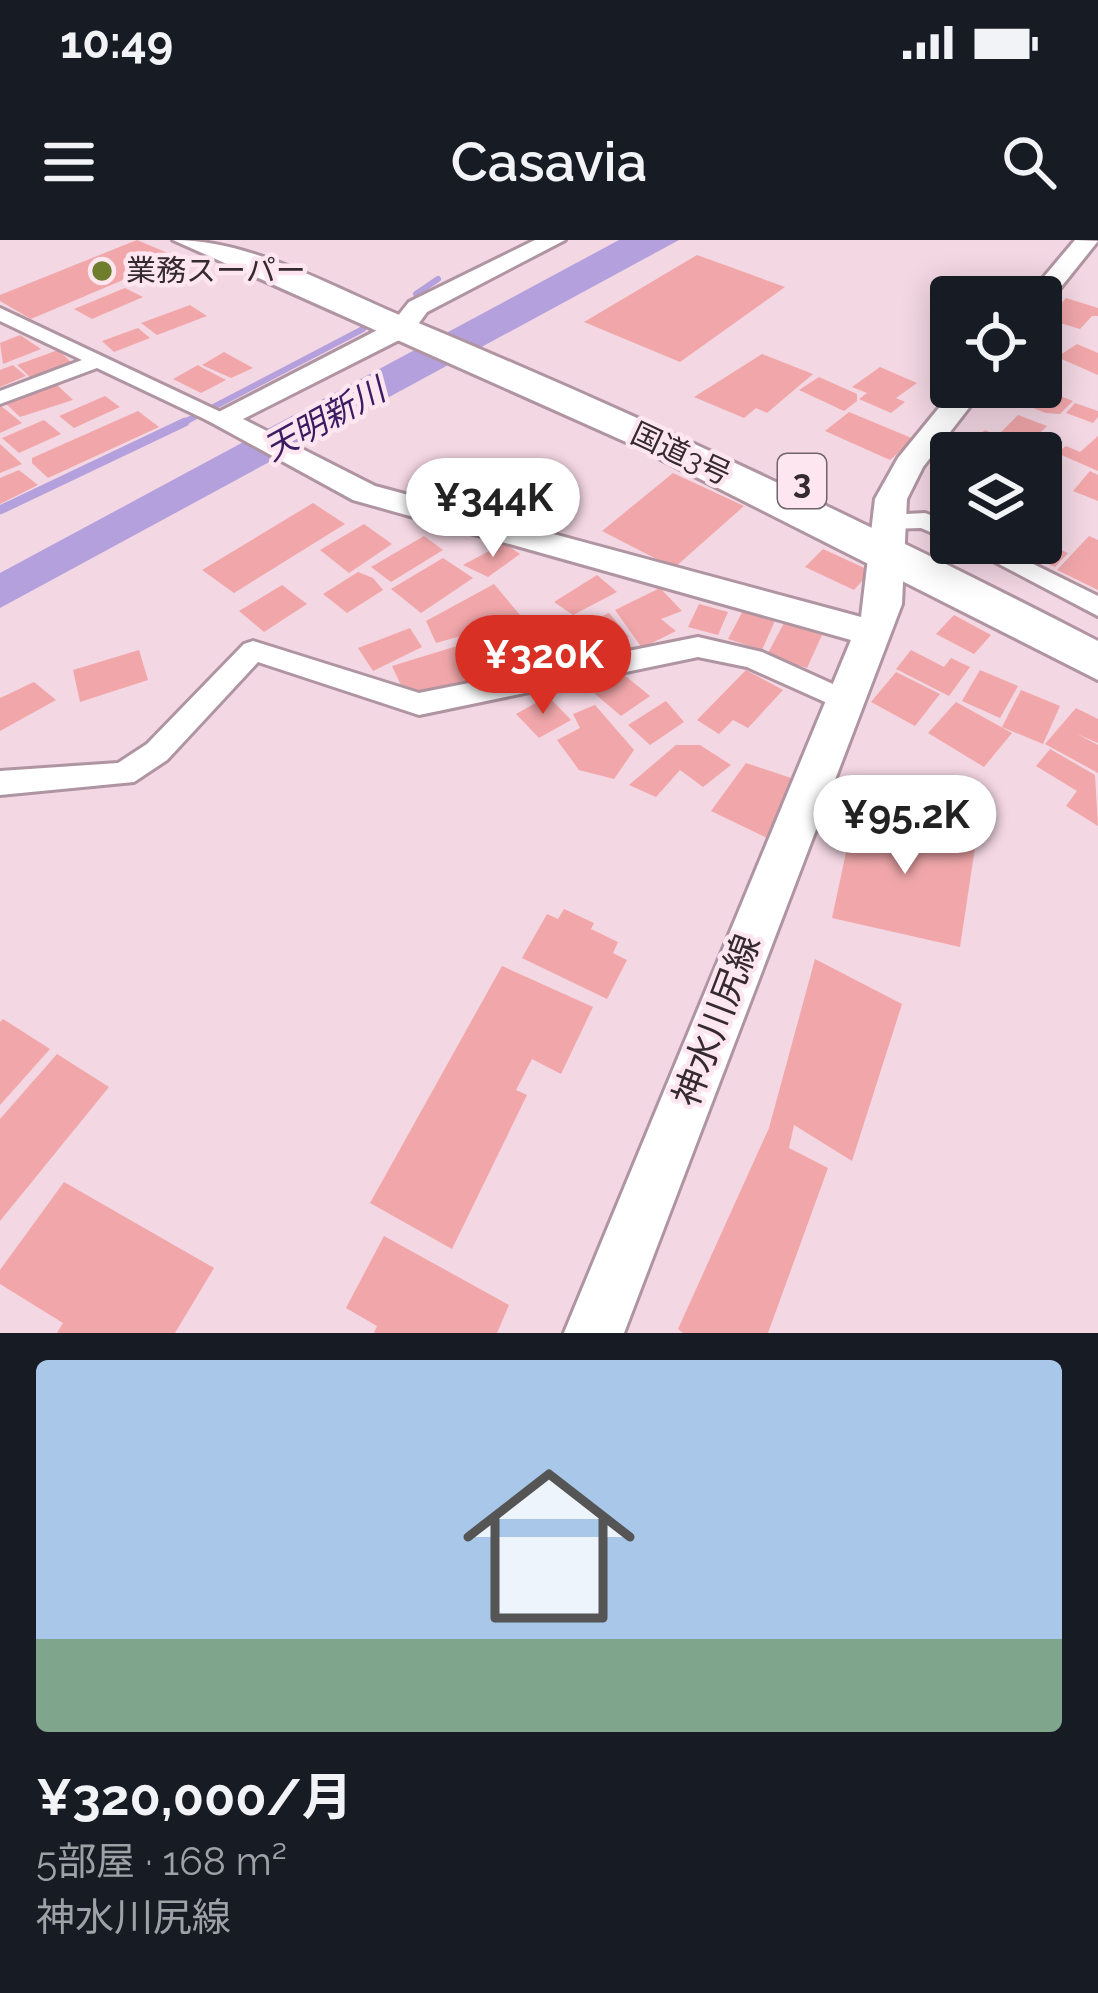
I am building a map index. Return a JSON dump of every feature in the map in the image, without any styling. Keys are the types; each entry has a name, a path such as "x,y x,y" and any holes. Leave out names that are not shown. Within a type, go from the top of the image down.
{"highway":[{"name":"国道3号","path":"188,240 424,323"},
{"name":"国道3号","path":"232,240 487,351 1098,632"},
{"name":"国道3号","path":"888,538 1098,662"}],"main road":[{"path":"234,426 424,323 553,240"},
{"path":"1057,276 1087,240"},
{"name":"神水川尻線","path":"593,1333 884,604 891,499 910,465 955,408"},
{"path":"234,426 364,493 873,633"}],"street":[{"path":"0,314 234,426"},
{"path":"0,398 98,361"},
{"path":"888,538 930,522"},
{"path":"1013,564 1098,607"},
{"path":"0,782 124,774 157,752 254,650 419,704 698,647 753,659 845,701"}],"water":[{"name":"天明新川","path":"619,240 679,240 0,608 0,573"}],"building":[{"path":"137,240 177,257 31,319 0,301 0,295"},
{"path":"697,255 785,287 680,362 584,322"},
{"path":"125,288 143,297 92,319 74,309"},
{"path":"1066,298 1098,308 1098,316 1080,329 1062,324"},
{"path":"190,305 207,316 157,335 141,323"},
{"path":"138,328 150,338 114,352 102,341"},
{"path":"20,335 41,349 3,364 0,343"},
{"path":"1077,344 1098,353 1098,375 1062,359 1062,354"},
{"path":"58,350 71,362 31,378 17,365"},
{"path":"224,352 253,368 231,378 202,365"},
{"path":"762,354 813,374 767,413 756,408 744,418 694,397"},
{"path":"13,365 26,376 0,387 0,370"},
{"path":"198,365 226,380 201,393 173,379"},
{"path":"880,367 917,383 896,398 905,402 891,413 859,399 867,393 852,387"},
{"path":"819,377 857,394 857,401 844,411 799,390"},
{"path":"55,383 73,400 20,417 5,403"},
{"path":"105,396 120,407 74,428 59,416"},
{"path":"1062,397 1073,401 1060,414 1033,408 1062,408"},
{"path":"1075,403 1098,411 1098,417 1093,423 1066,413"},
{"path":"0,405 22,423 0,433"},
{"path":"138,411 159,427 48,478 32,463 32,458"},
{"path":"849,412 914,439 890,460 825,431"},
{"path":"1018,415 1047,426 1041,432 1001,432"},
{"path":"44,420 61,434 19,453 2,438"},
{"path":"1098,436 1098,471 1062,455 1066,446 1080,452"},
{"path":"0,444 22,464 0,473"},
{"path":"19,470 38,485 0,504 0,478"},
{"path":"1090,471 1098,475 1098,501 1073,491"},
{"path":"673,473 744,506 674,568 602,531"},
{"path":"313,503 345,524 234,593 202,570"},
{"path":"364,524 392,544 349,573 320,550"},
{"path":"424,536 443,550 391,582 371,567"},
{"path":"1089,536 1098,540 1098,590 1057,570"},
{"path":"504,543 520,554 488,577 463,565"},
{"path":"823,549 871,571 854,590 805,567"},
{"path":"443,558 473,578 421,613 391,589"},
{"path":"358,572 373,578 383,590 347,613 323,594"},
{"path":"597,575 617,592 573,615 554,602"},
{"path":"494,584 530,627 485,653 468,634 436,643 426,621"},
{"path":"282,585 307,604 264,632 239,611"},
{"path":"660,588 682,611 661,619 676,631 642,648 615,610"},
{"path":"699,604 728,612 718,635 688,627"},
{"path":"746,605 778,614 762,650 728,639"},
{"path":"609,613 629,637 610,644 591,621"},
{"path":"954,615 991,635 974,654 936,634"},
{"path":"582,616 598,642 562,657 543,631"},
{"path":"784,623 822,635 807,668 767,655"},
{"path":"410,628 422,647 373,671 358,648"},
{"path":"470,642 489,674 455,694 442,687 407,698 392,666"},
{"path":"606,645 615,660 578,669 569,655"},
{"path":"139,650 148,680 80,702 73,670"},
{"path":"911,650 944,667 951,658 970,667 949,696 896,669"},
{"path":"746,670 783,690 748,728 733,720 719,734 697,720"},
{"path":"980,670 1018,686 1000,718 962,701"},
{"path":"896,672 940,694 915,726 871,702"},
{"path":"623,674 650,696 621,716 594,693"},
{"path":"34,682 56,700 0,731 0,698"},
{"path":"1021,690 1060,706 1043,744 1002,727"},
{"path":"548,696 571,720 539,738 516,714"},
{"path":"666,701 684,722 650,745 628,725"},
{"path":"956,702 1012,733 984,767 928,733"},
{"path":"595,705 634,750 614,779 579,770 557,740 580,728 573,714"},
{"path":"1076,708 1098,719 1098,743 1077,734 1098,745 1098,773 1045,744"},
{"path":"676,745 700,745 731,765 703,787 680,770 656,797 629,785"},
{"path":"1050,749 1095,775 1098,826 1066,806 1077,791 1036,766"},
{"path":"746,763 791,778 767,838 711,811"},
{"path":"857,801 976,841 960,947 832,918"},
{"path":"564,909 594,923 591,929 618,942 613,953 627,960 607,999 522,958 547,914 558,919"},
{"path":"815,959 902,1004 852,1161 794,1125 789,1148 828,1168 768,1333 683,1333 678,1329 769,1128"},
{"path":"502,966 593,1007 561,1074 532,1059 516,1090 527,1095 452,1249 370,1203"},
{"path":"3,1019 50,1049 0,1105 0,1022"},
{"path":"57,1054 109,1087 0,1221 0,1119"},
{"path":"64,1182 214,1268 175,1333 57,1333 63,1323 0,1284 0,1270"},
{"path":"384,1236 509,1305 497,1333 374,1333 377,1326 346,1308"}],"waterway":[{"path":"416,294 438,279"},
{"path":"182,423 363,329"},
{"path":"0,510 182,423"}],"place":[{"name":"業務スーパー","path":"102,271"}]}
